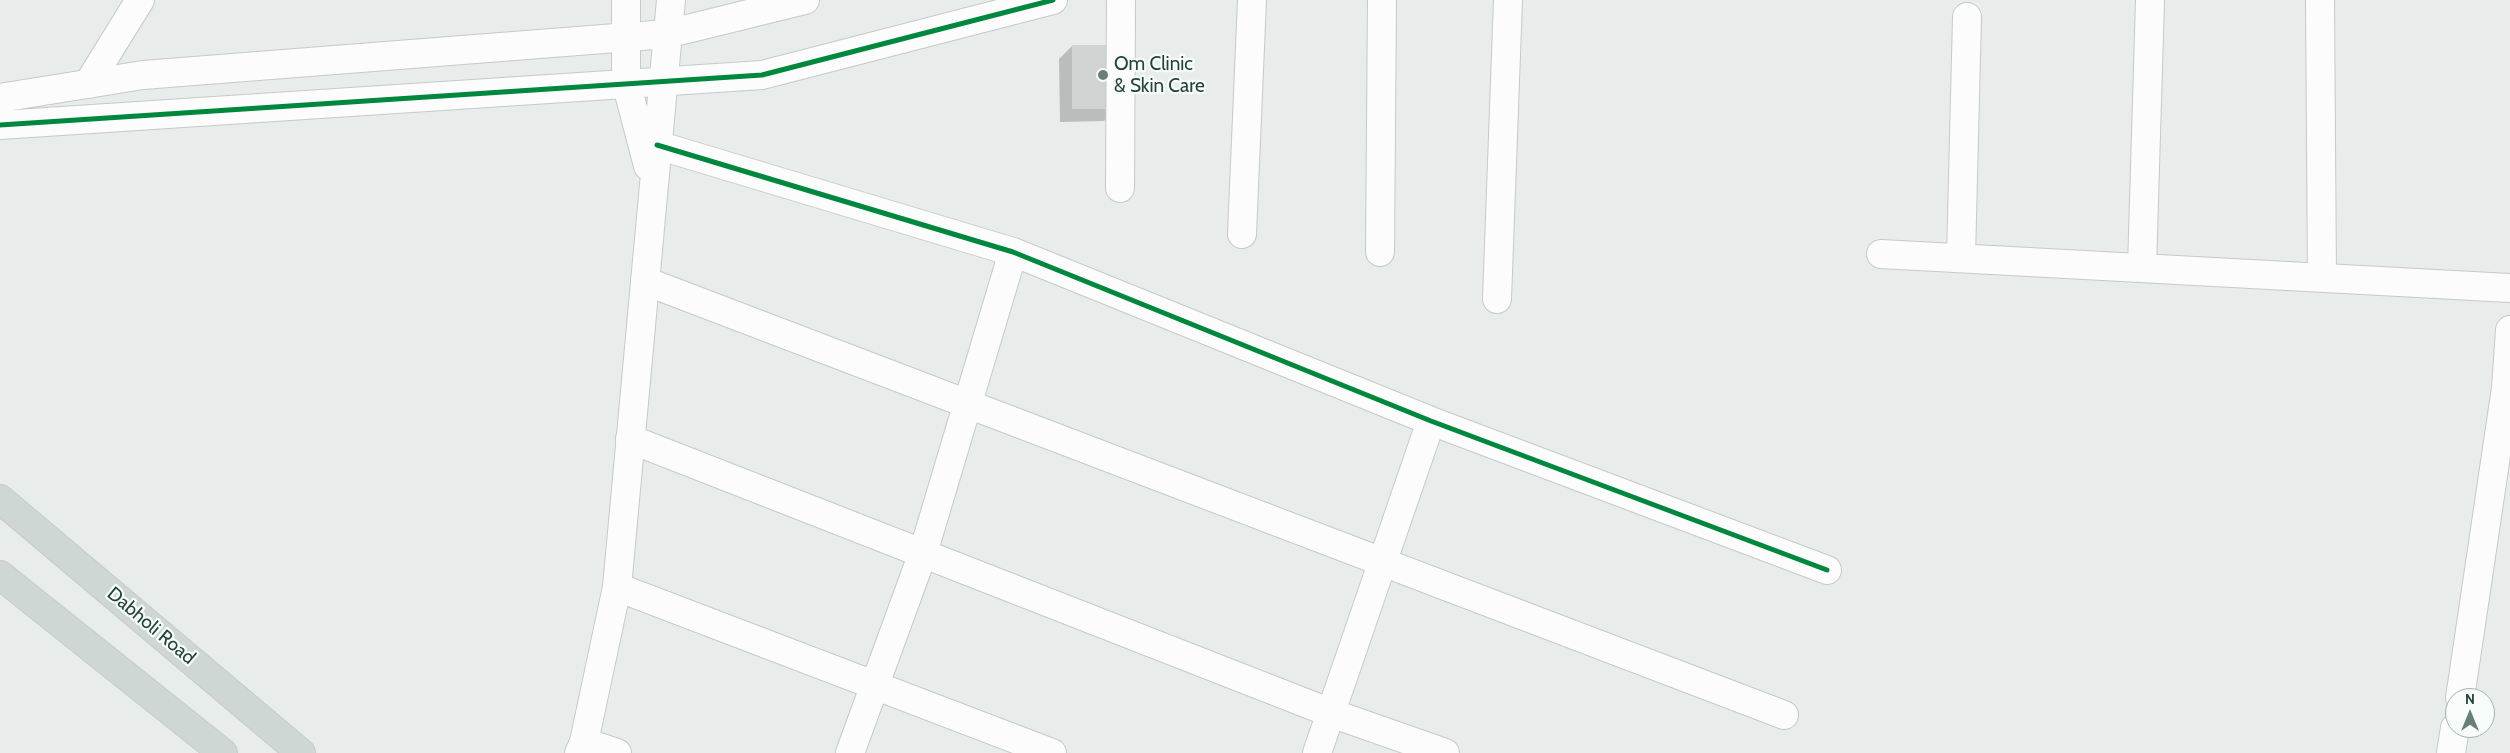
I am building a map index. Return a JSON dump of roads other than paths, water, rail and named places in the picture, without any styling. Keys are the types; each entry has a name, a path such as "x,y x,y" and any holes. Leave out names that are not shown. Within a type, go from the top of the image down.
{"main road":[{"name":"Dabholi Road","path":"0,499 302,753"},
{"path":"0,575 208,748"}],"street":[{"path":"88,84 140,0"},
{"path":"626,0 626,82 653,187"},
{"path":"617,753 583,749 617,587 671,0"},
{"path":"0,98 143,75 667,34 805,0"},
{"path":"0,125 626,82 762,75 1053,0"},
{"path":"1120,188 1122,0"},
{"path":"1242,234 1252,0"},
{"path":"1380,252 1382,0"},
{"path":"1497,299 1508,0"},
{"path":"2142,268 2150,0"},
{"path":"2320,0 2322,277"},
{"path":"1961,258 1967,17"},
{"path":"657,145 1013,252 1431,421 1827,570"},
{"path":"850,753 923,553 1013,252"},
{"path":"1881,254 2510,288"},
{"path":"645,281 1784,715"},
{"path":"2462,688 2508,388 2510,330"},
{"path":"1317,753 1431,421"},
{"path":"630,439 1331,713 1445,753"},
{"path":"617,587 1052,753"},
{"path":"2451,753 2453,738"}],"place":[{"name":"Om Clinic & Skin Care","path":"1103,75"}]}
